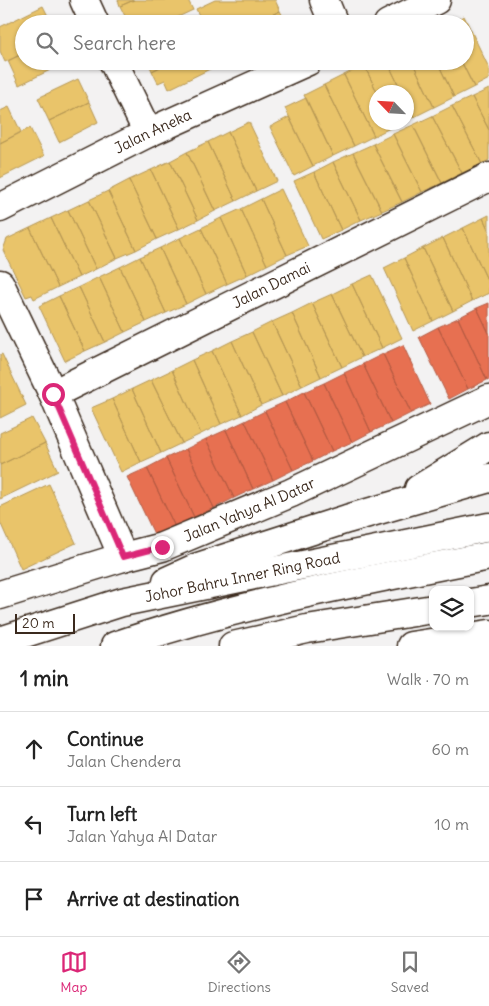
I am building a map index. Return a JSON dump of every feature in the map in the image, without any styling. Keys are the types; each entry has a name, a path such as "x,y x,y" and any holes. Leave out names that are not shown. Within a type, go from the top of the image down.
{"main road":[{"path":"84,0 91,15"},
{"path":"324,0 330,15"},
{"path":"406,15 436,0"},
{"path":"117,70 148,133"},
{"name":"Jalan Aneka","path":"0,208 148,133 288,70"},
{"name":"Jalan Damai","path":"53,394 489,177"},
{"path":"0,284 53,394 123,557"},
{"name":"Jalan Yahya Al Datar","path":"0,595 162,547 291,493 489,399"},
{"path":"390,506 489,446"},
{"path":"122,602 198,567 390,506 489,478"},
{"name":"Johor Bahru Inner Ring Road","path":"0,641 122,602 489,527"},
{"name":"Johor Bahru Inner Ring Road","path":"115,646 209,617 300,594 489,556"},
{"path":"474,602 489,600"},
{"path":"233,646 307,629 429,610"},
{"path":"411,646 489,634"}],"building: Homes":[{"path":"118,0 134,0 120,6"},
{"path":"134,0 188,0 193,10 182,15 124,15 120,6"},
{"path":"215,0 275,0 280,11 271,15 199,15 196,9"},
{"path":"43,6 48,15 25,15"},
{"path":"280,11 282,15 271,15"},
{"path":"15,20 15,57 5,62 0,51 0,27"},
{"path":"474,37 489,68 489,79 474,87 466,70 474,70"},
{"path":"15,58 15,70 50,70 19,85 8,61"},
{"path":"208,70 169,89 165,80 158,83 152,71"},
{"path":"354,70 366,70 374,85 369,85 369,126 344,75"},
{"path":"366,70 391,70 399,85 374,85"},
{"path":"391,70 416,70 434,107 414,117 414,85 399,85"},
{"path":"416,70 441,70 454,97 434,107"},
{"path":"441,70 466,70 474,87 454,97"},
{"path":"344,75 369,126 369,130 371,130 374,136 354,146 324,85"},
{"path":"78,79 89,102 49,121 38,98"},
{"path":"324,85 354,146 333,156 304,95"},
{"path":"489,89 489,130 472,97"},
{"path":"472,97 489,130 489,160 482,164 452,106"},
{"path":"306,98 333,156 313,166 285,108"},
{"path":"89,102 98,122 59,142 49,121"},
{"path":"452,106 482,164 462,173 432,116"},
{"path":"9,107 21,132 0,143 0,111"},
{"path":"432,116 462,173 442,183 414,125"},
{"path":"289,117 313,166 294,176 270,127"},
{"path":"249,122 277,181 256,191 228,132"},
{"path":"414,127 442,183 422,192 393,134 402,130 414,130"},
{"path":"30,128 44,156 0,178 0,143"},
{"path":"371,130 386,130 374,136"},
{"path":"228,132 256,191 236,201 208,142"},
{"path":"393,134 422,192 402,202 373,144"},
{"path":"208,142 236,201 215,211 187,152"},
{"path":"373,144 402,202 382,211 353,153"},
{"path":"187,152 215,211 198,220 170,161"},
{"path":"353,153 382,211 361,220 333,162"},
{"path":"170,161 198,220 179,229 151,170"},
{"path":"333,162 361,220 341,230 314,172"},
{"path":"151,170 179,229 157,239 129,180"},
{"path":"314,172 341,230 321,239 294,181"},
{"path":"129,180 157,239 136,250 108,191"},
{"path":"281,189 308,246 287,255 261,199"},
{"path":"108,191 136,250 117,258 89,200"},
{"path":"261,199 287,255 267,265 241,209"},
{"path":"89,200 117,258 96,269 68,210"},
{"path":"241,209 267,265 247,275 221,218"},
{"path":"68,210 96,269 79,277 51,218"},
{"path":"489,215 489,231 483,218"},
{"path":"51,218 79,277 58,287 30,228"},
{"path":"221,218 247,275 227,284 201,228"},
{"path":"483,218 489,231 489,284 463,228"},
{"path":"30,228 58,287 34,299 32,295 26,297 3,250 7,239"},
{"path":"201,228 227,284 206,294 180,238"},
{"path":"463,228 489,284 489,293 472,301 443,238"},
{"path":"180,238 206,294 186,304 160,248"},
{"path":"443,238 472,301 453,311 423,248"},
{"path":"160,248 186,304 166,313 140,257"},
{"path":"423,248 453,311 433,321 404,258"},
{"path":"140,257 166,313 146,322 120,267"},
{"path":"404,258 433,321 413,331 384,268"},
{"path":"120,267 146,322 125,332 99,277"},
{"path":"372,275 402,338 382,348 352,284"},
{"path":"99,277 125,332 105,342 79,287"},
{"path":"352,284 382,348 362,357 332,294"},
{"path":"79,287 105,342 85,351 59,296"},
{"path":"332,294 362,357 342,367 312,303"},
{"path":"59,296 85,351 65,361 39,306"},
{"path":"312,303 342,367 321,377 292,313"},
{"path":"292,313 321,377 302,386 272,322"},
{"path":"272,322 302,386 282,396 252,332"},
{"path":"252,332 282,396 261,405 232,341"},
{"path":"232,341 261,405 242,415 212,351"},
{"path":"212,351 242,415 221,424 192,360"},
{"path":"2,354 26,405 0,418 0,355"},
{"path":"192,360 221,424 201,434 172,370"},
{"path":"172,370 201,434 182,443 151,380"},
{"path":"151,380 182,443 161,453 132,389"},
{"path":"132,389 161,453 141,462 112,399"},
{"path":"112,399 141,462 121,472 91,408"},
{"path":"32,418 45,443 0,465 0,433"},
{"path":"45,443 58,471 0,499 0,465"},
{"path":"49,484 76,543 21,569 0,522 0,507"}],"building: Shops":[{"path":"489,303 489,333 477,308"},
{"path":"477,308 489,333 489,379 487,380 458,318"},
{"path":"458,318 487,380 468,389 438,327"},
{"path":"438,327 468,389 449,399 419,337"},
{"path":"403,345 430,404 411,413 383,354"},
{"path":"383,354 411,413 391,423 363,364"},
{"path":"363,364 391,423 371,432 344,373"},
{"path":"344,373 371,432 352,442 324,383"},
{"path":"324,383 352,442 332,451 304,392"},
{"path":"304,392 332,451 313,461 285,402"},
{"path":"285,402 313,461 293,470 265,411"},
{"path":"265,411 293,470 273,480 245,421"},
{"path":"245,421 273,480 253,489 226,430"},
{"path":"226,430 253,489 234,498 206,439"},
{"path":"206,439 234,498 214,508 186,449"},
{"path":"186,449 214,508 194,517 166,458"},
{"path":"166,458 194,517 175,527 147,468"},
{"path":"147,468 175,527 155,536 127,477"}],"route":[{"path":"53,394 123,557 162,547"}]}
